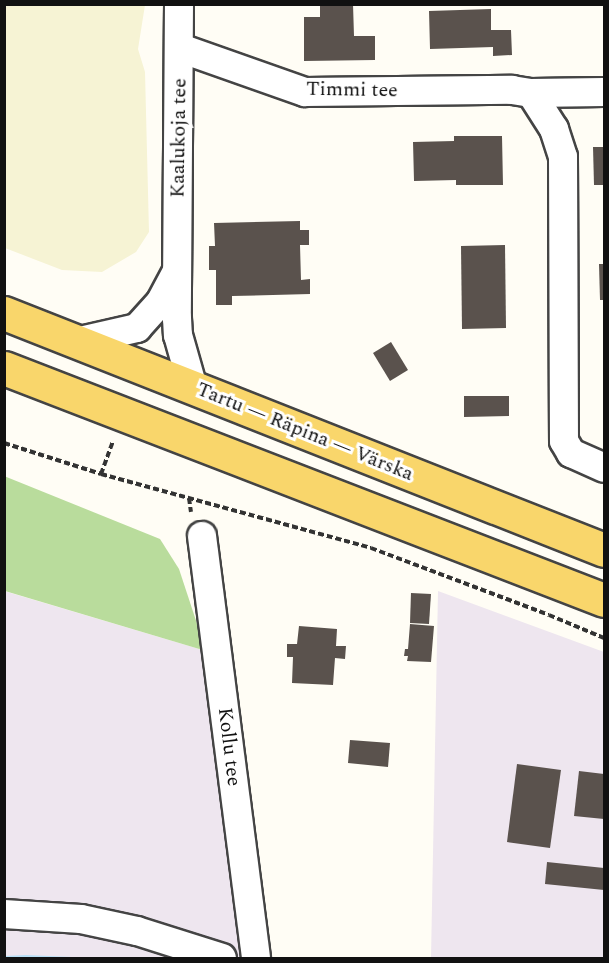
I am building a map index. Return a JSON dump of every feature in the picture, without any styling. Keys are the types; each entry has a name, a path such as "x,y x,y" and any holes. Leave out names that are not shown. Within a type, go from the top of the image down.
{"main road":[{"name":"Tartu — Räpina — Värska","path":"4,314 604,550"},
{"path":"4,368 604,600"}],"street":[{"name":"Kaalukoja tee","path":"179,4 178,335 193,388"},
{"name":"Timmi tee","path":"180,48 305,92 512,90 531,93 604,92"},
{"path":"531,93 554,129 563,158 564,441 571,453 604,468"},
{"name":"Kaalukoja tee","path":"76,342 137,327 161,301 177,271"},
{"name":"Kollu tee","path":"202,536 256,958"},
{"path":"4,914 81,919 137,931 222,958"}],"path":[{"path":"4,443 101,474 371,548 604,638"}],"shaded area":[{"path":"4,5 145,5 138,49 145,72 149,232 136,252 102,272 62,270 5,248"},
{"path":"4,591 206,651 241,958 5,958"},
{"path":"438,591 604,652 604,958 431,958"}],"green space":[{"path":"4,476 160,539 179,569 206,651 5,591"}],"water":[{"path":"5,956 94,958 5,958"}],"building":[{"path":"320,4 353,4 354,36 375,36 375,60 304,61 304,17 320,17"},
{"path":"491,9 491,30 511,30 512,55 493,56 493,47 430,49 429,11"},
{"path":"454,136 502,136 503,185 456,185 456,180 414,181 413,142 454,141"},
{"path":"593,147 604,147 604,185 594,185"},
{"path":"300,221 300,230 309,230 309,245 300,245 301,280 310,279 310,294 232,296 232,305 216,305 216,270 209,270 209,246 215,246 214,223"},
{"path":"505,245 506,328 462,329 461,246"},
{"path":"599,264 604,264 604,300 600,300"},
{"path":"391,342 408,370 390,381 373,353"},
{"path":"464,396 509,396 509,416 464,417"},
{"path":"411,593 431,594 429,624 410,623"},
{"path":"410,624 434,626 431,662 407,661 408,656 404,656 405,649 408,649"},
{"path":"299,626 337,629 336,646 346,646 345,659 335,658 333,685 292,683 293,657 287,657 287,644 297,644"},
{"path":"350,740 390,743 388,767 348,763"},
{"path":"517,764 561,770 550,848 507,842"},
{"path":"579,771 604,774 604,819 574,816"},
{"path":"547,862 604,868 604,890 545,884"}]}
